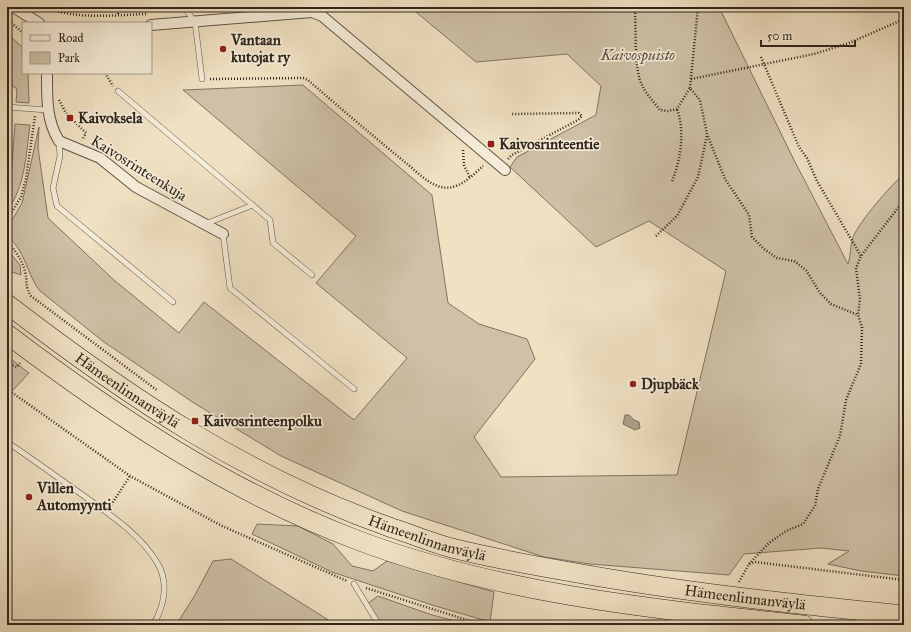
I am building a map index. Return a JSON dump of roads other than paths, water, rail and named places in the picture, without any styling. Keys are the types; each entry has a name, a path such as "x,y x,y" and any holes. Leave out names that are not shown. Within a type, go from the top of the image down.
{"highway":[{"name":"Hämeenlinnanväylä","path":"7,304 64,348 134,397 205,441 310,496 363,517 450,548 534,566 633,583 775,602 904,615"},
{"name":"Hämeenlinnanväylä","path":"7,334 124,419 190,460 247,491 358,540 449,569 526,588 628,606 804,625"}],"street":[{"path":"13,7 37,22"},
{"path":"152,25 195,22 264,12 312,12 322,16 505,170"},
{"path":"47,74 47,110 51,124 59,141"},
{"name":"Kaivosrinteenkuja","path":"59,141 77,147 100,158 136,187 223,234"}],"lane":[{"path":"184,7 195,22 202,79"},
{"path":"118,91 270,220 273,243 312,275"},
{"path":"7,107 47,110"},
{"path":"59,141 60,156 53,188 57,206 173,302"},
{"path":"204,224 253,206"},
{"path":"223,234 230,288 354,389"},
{"path":"7,442 106,512 135,536 158,565 164,580 164,599 160,613 153,625"},
{"path":"354,584 379,625"}],"place":[{"name":"Vantaan kutojat ry","path":"223,49"},
{"name":"Kaivoksela","path":"70,118"},
{"name":"Kaivosrinteentie","path":"491,144"},
{"name":"Djupbäck","path":"633,384"},
{"name":"Kaivosrinteenpolku","path":"195,421"},
{"name":"Villen Automyynti","path":"29,497"}],"park label":[{"name":"Kaivospuisto","path":"638,55"}]}
